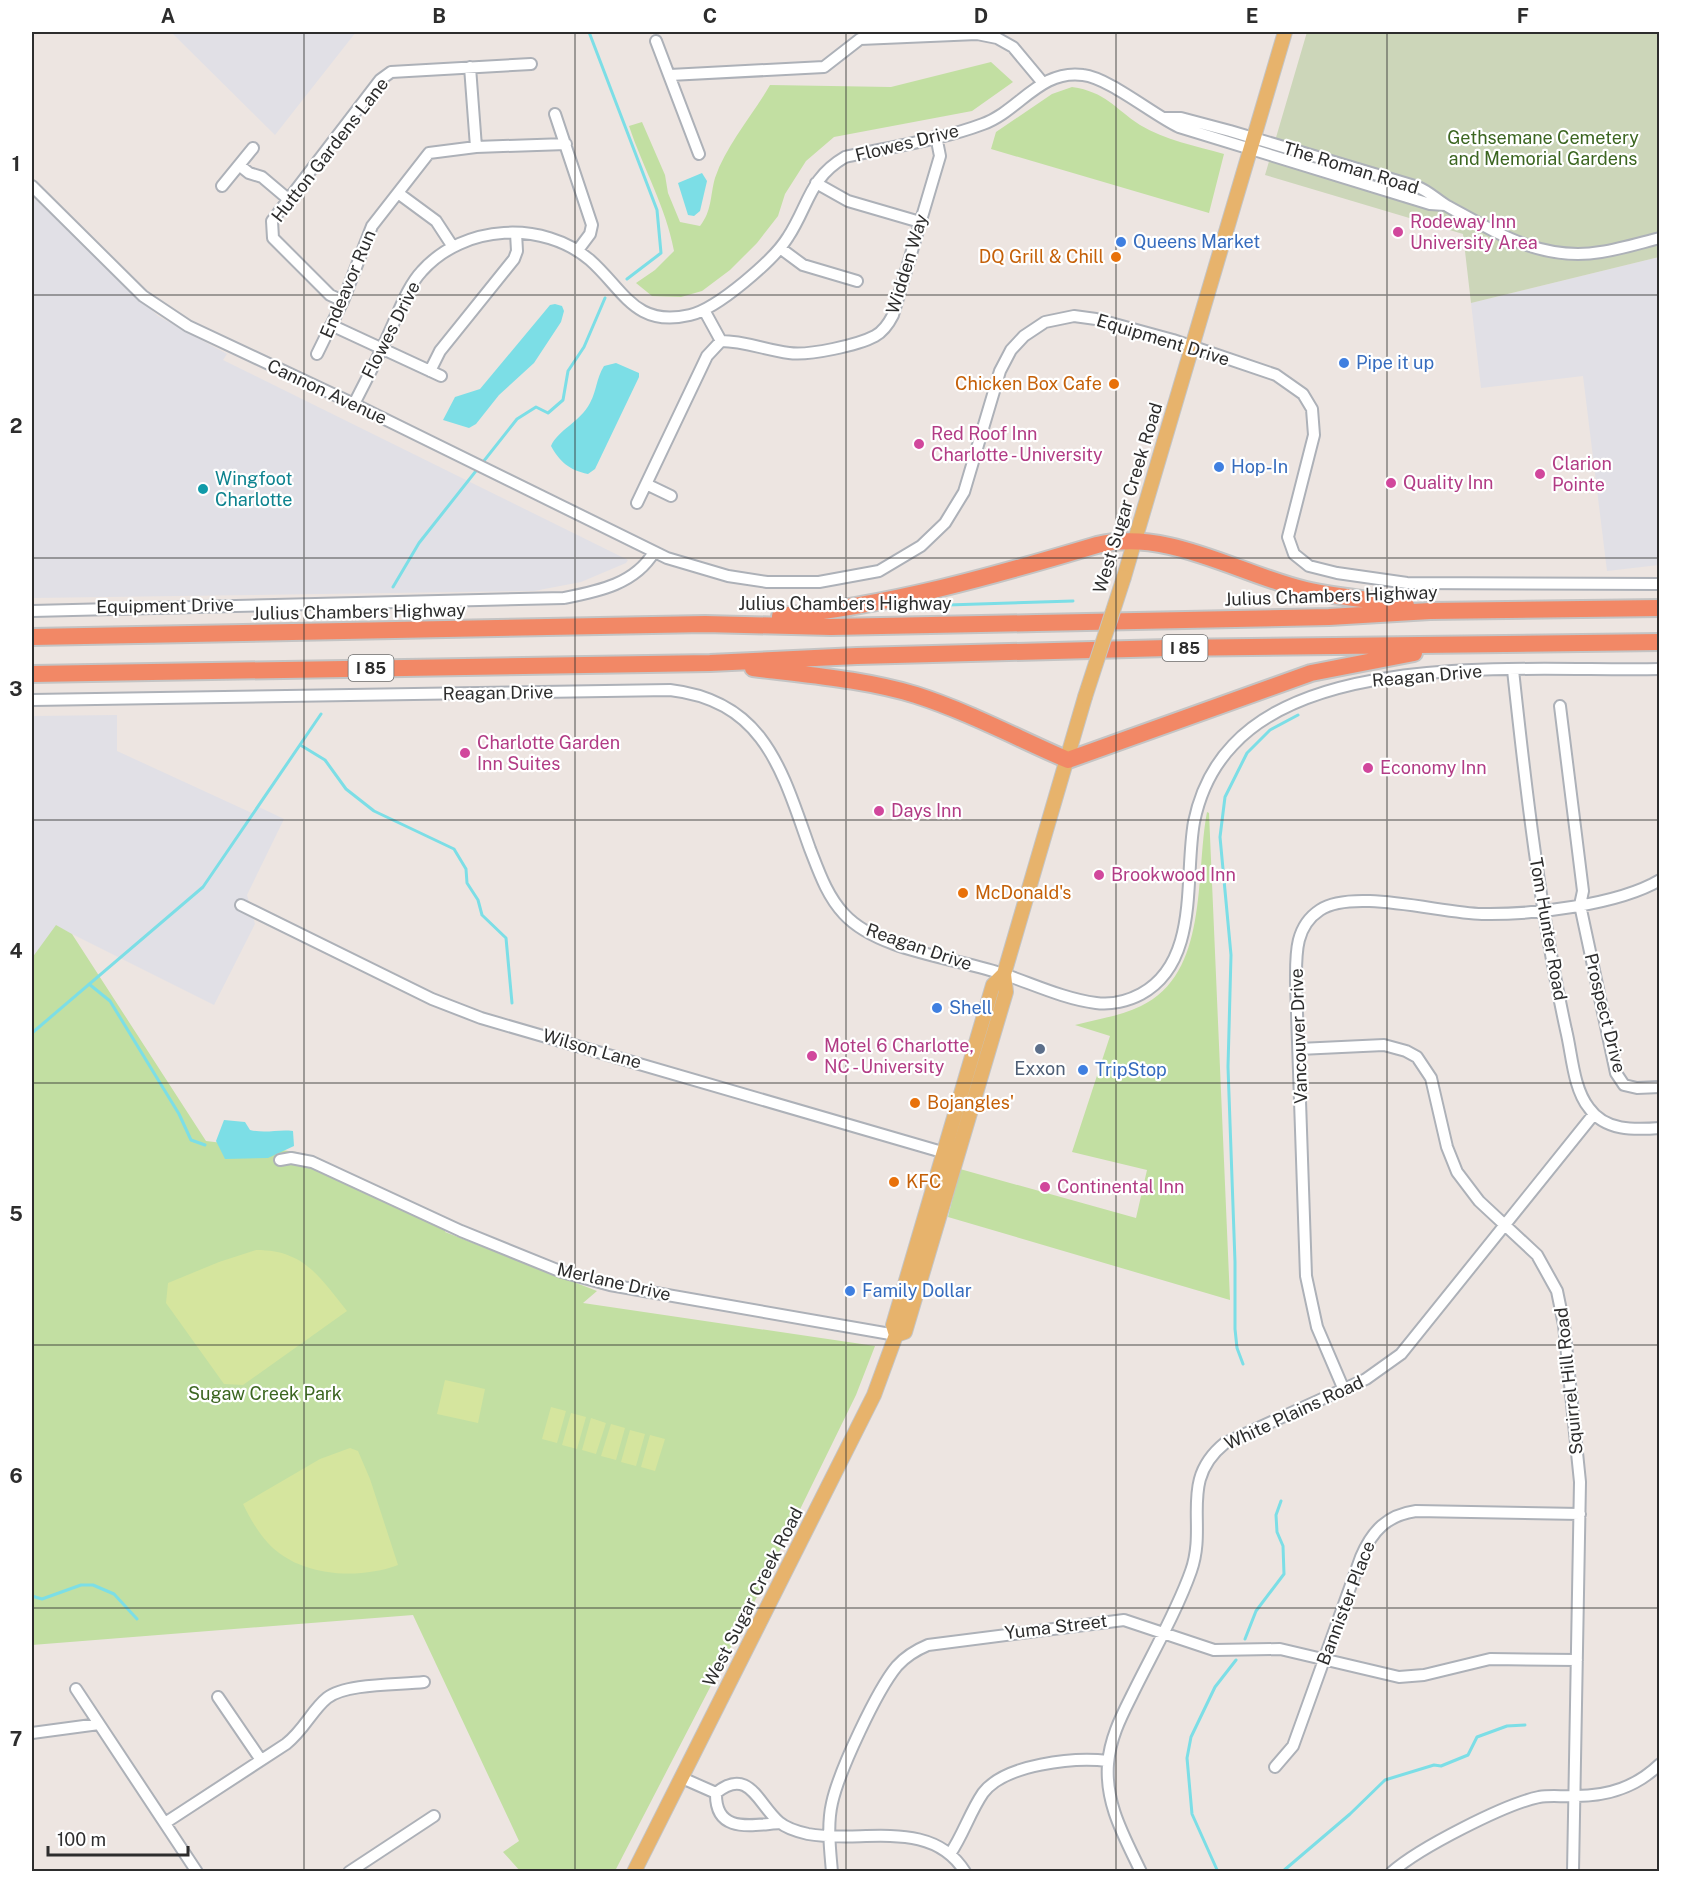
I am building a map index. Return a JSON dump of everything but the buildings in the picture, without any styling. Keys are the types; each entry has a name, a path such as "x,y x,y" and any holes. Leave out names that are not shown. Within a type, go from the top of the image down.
{"highway":[{"path":"705,624 849,609 990,576 1106,543 1134,540 1156,543 1305,590 1444,611"},
{"name":"Julius Chambers Highway","path":"32,638 705,624 831,627 1318,617 1444,611 1659,608"},
{"name":"I 85","path":"32,674 710,663 857,656 1168,648 1659,642"},
{"path":"710,663 842,680 915,695 974,716 1068,760 1311,673 1451,645"}],"main road":[{"name":"West Sugar Creek Road","path":"896,1335 905,1332 1006,992 1004,974 1285,32"},
{"name":"West Sugar Creek Road","path":"634,1872 872,1401 896,1335 892,1325 993,985 1004,974"}],"street":[{"path":"670,75 824,67 860,39 977,34 997,38 1013,47 1043,83"},
{"path":"656,41 699,154"},
{"name":"Hutton Gardens Lane","path":"343,301 330,295 273,238 272,221 386,75 391,72 531,64"},
{"path":"470,67 476,147"},
{"name":"Flowes Drive","path":"354,404 422,270 453,247 482,235 516,233 558,239 578,250 593,263 626,300 639,309 666,317 687,316 704,310 733,290 780,248 816,183 832,165 845,157 985,124 1050,79 1070,74 1085,75 1102,82 1159,118 1252,144"},
{"path":"555,114 592,225 590,234 578,250"},
{"name":"Widden Way","path":"721,341 739,341 789,353 803,354 864,341 877,335 893,315 940,156 936,136"},
{"name":"Endeavor Run","path":"317,354 343,301 372,226 429,153 476,147 566,144"},
{"name":"The Roman Road","path":"1252,144 1430,204 1444,205 1508,239 1546,252 1599,253 1659,238"},
{"path":"222,186 253,148"},
{"path":"239,165 249,173 262,177 288,199"},
{"path":"816,183 848,201 920,222"},
{"name":"Cannon Avenue","path":"32,186 158,308 188,326 354,404 654,552"},
{"path":"398,193 436,222 453,247"},
{"path":"430,371 440,351 514,259 517,251 516,233"},
{"path":"780,248 794,261 803,265 857,281"},
{"path":"637,503 707,356 721,341 704,310"},
{"name":"Equipment Drive","path":"32,610 564,598 602,591 630,578 643,567 654,552 728,576 767,582 819,582 879,571 921,546 945,523 967,484 1000,369 1016,344 1032,329 1060,318 1088,318 1276,375 1288,381 1307,399 1314,421 1314,440 1288,537 1294,554 1309,566 1337,573 1407,583 1659,584"},
{"path":"331,325 441,376"},
{"path":"646,484 671,496"},
{"name":"Reagan Drive","path":"32,700 670,690 706,697 745,719 773,754 829,894 850,920 864,931 902,945 1004,974 1034,986 1097,1003 1120,1002 1145,992 1166,974 1179,948 1194,823 1206,783 1229,749 1251,728 1299,702 1360,683 1422,673 1659,669"},
{"name":"Tom Hunter Road","path":"1513,670 1543,909 1579,1086 1585,1103 1594,1114"},
{"name":"Prospect Drive","path":"1560,706 1583,891 1580,905 1617,1073 1624,1085 1637,1088 1659,1087"},
{"path":"1543,909 1580,905 1644,889 1659,880"},
{"name":"Vancouver Drive","path":"1344,1390 1317,1326 1306,1276 1296,947 1303,927 1321,909 1338,902 1359,900 1482,914 1543,909"},
{"name":"Wilson Lane","path":"241,905 422,994 482,1018 957,1156"},
{"name":"Squirrel Hill Road","path":"1299,1049 1384,1045 1406,1051 1417,1058 1431,1078 1447,1147 1457,1172 1479,1201 1530,1248 1546,1268 1562,1307 1580,1482 1572,1872"},
{"path":"1594,1114 1615,1126 1659,1128"},
{"name":"White Plains Road","path":"1141,1872 1112,1810 1108,1761 1117,1725 1191,1572 1196,1544 1196,1489 1199,1477 1210,1457 1231,1440 1374,1375 1401,1354 1594,1114"},
{"name":"Merlane Drive","path":"280,1160 291,1158 312,1162 518,1256 583,1278 896,1335"},
{"name":"Bannister Place","path":"1275,1767 1293,1746 1368,1542 1380,1526 1390,1518 1416,1511 1580,1514"},
{"name":"Yuma Street","path":"832,1872 830,1836 832,1804 836,1786 854,1746 890,1676 903,1659 915,1651 939,1642 1108,1620 1125,1620 1214,1650 1280,1649 1399,1677 1424,1675 1490,1659 1577,1660"},
{"path":"165,1823 298,1734 319,1706 336,1692 424,1683"},
{"path":"76,1689 196,1872"},
{"path":"218,1697 261,1760"},
{"path":"32,1733 99,1724"},
{"path":"950,1854 984,1793 1004,1775 1023,1768 1088,1760 1108,1761"},
{"path":"1392,1872 1418,1853 1504,1808 1540,1797 1595,1796 1620,1790 1643,1778 1659,1764"},
{"path":"682,1778 716,1793"},
{"path":"716,1793 724,1786 738,1784 752,1789 780,1823"},
{"path":"716,1793 719,1813 725,1820 735,1825 780,1823 807,1834 906,1836 923,1841 950,1854 965,1872"},
{"path":"349,1872 434,1816"}],"shaded area":[{"path":"171,32 356,32 275,135"},
{"path":"35,199 158,316 227,354 223,360 628,560 626,563 581,582 534,591 32,598 32,202"},
{"path":"1659,257 1659,565 1607,571 1583,376 1481,388 1471,303"},
{"path":"117,715 117,751 254,814 259,807 284,819 247,895 255,924 214,1005 64,930 32,973 32,716"}],"green space":[{"name":"Gethsemane Cemetery and Memorial Gardens","path":"1307,32 1659,32 1659,257 1471,303 1463,234 1265,175"},
{"path":"991,62 1013,82 972,111 834,137 806,161 785,194 778,216 757,243 730,270 702,291 681,297 652,296 636,283 655,270 674,251 666,219 629,126 642,122 665,175 668,193 680,222 700,226 709,209 715,178 720,166 770,85 891,87"},
{"path":"1072,87 1084,89 1102,97 1140,125 1160,135 1224,154 1209,213 991,149 996,132 1052,94"},
{"path":"1207,812 1209,813 1230,1300 948,1217 960,1169 1136,1218 1147,1170 1072,1152 1110,1036 1075,1025 1117,1015 1141,1006 1163,991 1178,971 1189,947 1195,921"},
{"name":"Sugaw Creek Park","path":"56,925 72,934 206,1141 297,1152 450,1219 445,1232 597,1291 583,1303 875,1346 856,1395 762,1587 615,1871 520,1871 503,1852 519,1841 413,1615 32,1645 32,958"},
{"path":"256,1250 273,1251 299,1260 319,1276 347,1311 243,1385 224,1384 166,1303 168,1283"},
{"path":"445,1380 485,1389 478,1423 437,1414"},
{"path":"551,1407 566,1411 557,1443 542,1439"},
{"path":"571,1413 586,1417 577,1449 562,1445"},
{"path":"591,1418 606,1423 596,1454 582,1450"},
{"path":"611,1424 625,1428 616,1460 601,1456"},
{"path":"630,1430 645,1434 636,1466 621,1462"},
{"path":"650,1435 665,1439 655,1471 641,1467"},
{"path":"350,1448 358,1451 370,1479 398,1565 365,1573 347,1574 312,1569 296,1563 268,1543 260,1534 243,1504 320,1459"}],"water":[{"path":"702,173 707,181 700,211 694,216 688,215 678,183"},
{"path":"550,305 562,306 564,311 561,322 534,363 499,395 476,424 469,428 443,420 455,397 480,389"},
{"path":"616,363 639,373 639,377 595,469 588,474 575,470 558,457 551,446 554,440 586,410 604,366"},
{"path":"224,1120 245,1122 250,1130 256,1131 293,1131 294,1146 268,1158 225,1159 216,1141"}],"waterway":[{"path":"589,32 657,210 661,253 627,279"},
{"path":"393,587 419,543 517,419 536,407 548,413 563,400 568,371 584,347 605,298"},
{"path":"916,606 1073,601"},
{"path":"32,1033 203,887 321,714"},
{"path":"1243,1364 1237,1348 1235,1329 1228,1067 1231,955 1220,837 1225,797 1247,753 1270,730 1298,715"},
{"path":"302,746 325,760 346,789 374,811 454,849 466,869 467,883 478,900 482,915 506,938 512,1003"},
{"path":"89,984 110,1001 179,1114 191,1140 205,1145"},
{"path":"1245,1639 1256,1611 1284,1574 1283,1546 1277,1532 1276,1515 1281,1501"},
{"path":"32,1596 42,1599 81,1585 93,1585 114,1594 137,1619"},
{"path":"1218,1872 1192,1814 1187,1758 1191,1737 1215,1687 1236,1660"},
{"path":"1282,1872 1350,1814 1385,1780 1434,1765 1441,1766 1468,1755 1477,1737 1507,1726 1525,1725"}],"place":[{"name":"Rodeway Inn University Area","path":"1398,232"},
{"name":"Queens Market","path":"1121,242"},
{"name":"DQ Grill & Chill","path":"1116,257"},
{"name":"Pipe it up","path":"1344,363"},
{"name":"Chicken Box Cafe","path":"1114,384"},
{"name":"Red Roof Inn Charlotte - University","path":"919,444"},
{"name":"Hop-In","path":"1219,467"},
{"name":"Clarion Pointe","path":"1540,474"},
{"name":"Quality Inn","path":"1391,483"},
{"name":"Wingfoot Charlotte","path":"203,489"},
{"name":"Charlotte Garden Inn Suites","path":"465,753"},
{"name":"Economy Inn","path":"1368,768"},
{"name":"Days Inn","path":"879,811"},
{"name":"Brookwood Inn","path":"1099,875"},
{"name":"McDonald's","path":"963,893"},
{"name":"Shell","path":"937,1008"},
{"name":"Exxon","path":"1040,1049"},
{"name":"Motel 6 Charlotte, NC - University","path":"812,1056"},
{"name":"TripStop","path":"1083,1070"},
{"name":"Bojangles'","path":"915,1103"},
{"name":"KFC","path":"894,1182"},
{"name":"Continental Inn","path":"1045,1187"},
{"name":"Family Dollar","path":"850,1291"}]}
